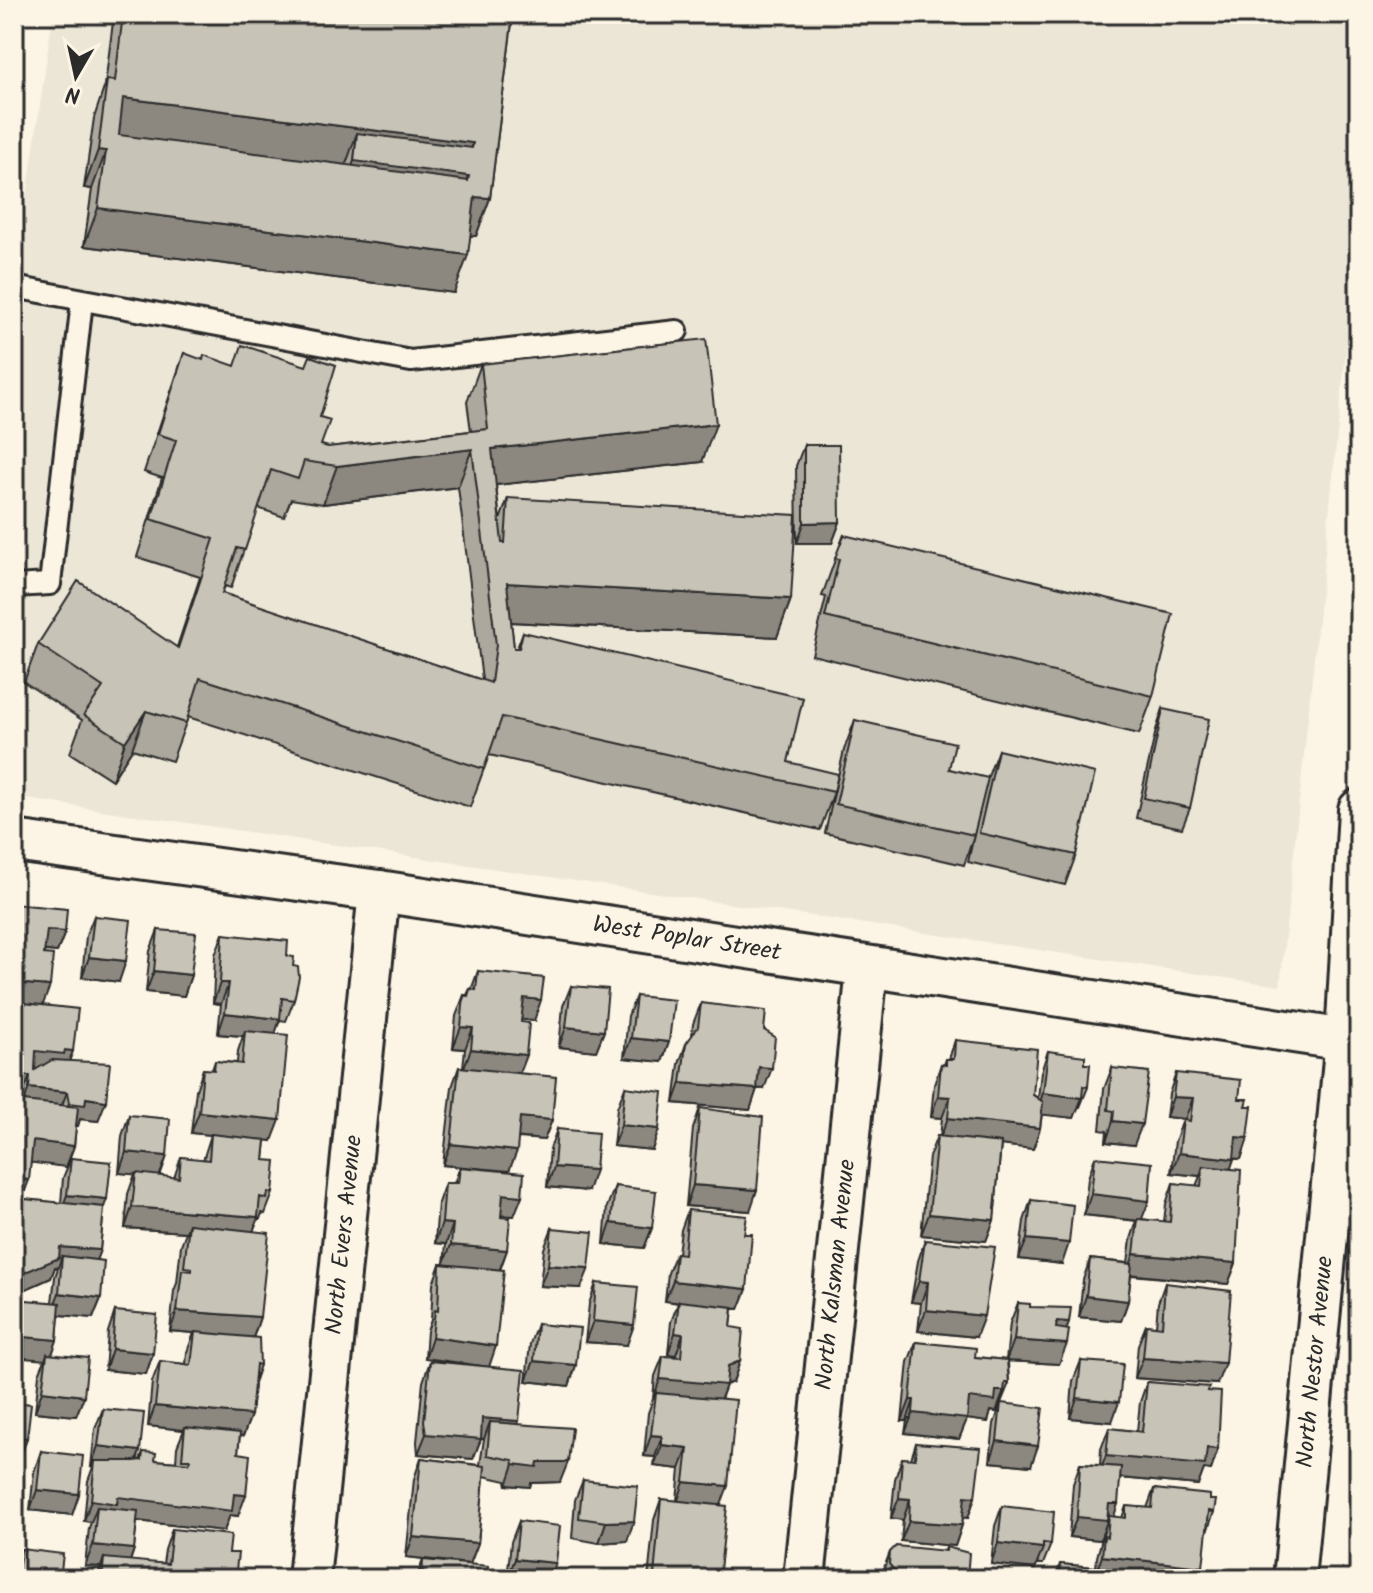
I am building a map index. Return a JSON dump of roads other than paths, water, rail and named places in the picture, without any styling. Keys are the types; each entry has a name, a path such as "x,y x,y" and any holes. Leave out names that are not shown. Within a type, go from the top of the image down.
{"street":[{"name":"North Nestor Avenue","path":"1294,1579 1353,1040 1359,810"},
{"name":"West Poplar Street","path":"14,841 379,891 867,969 1353,1040"},
{"name":"North Evers Avenue","path":"309,1579 379,891"},
{"name":"North Kalsman Avenue","path":"804,1579 867,969"}],"lane":[{"path":"14,287 411,361 677,331"},
{"path":"14,586 50,584 82,301"}]}
